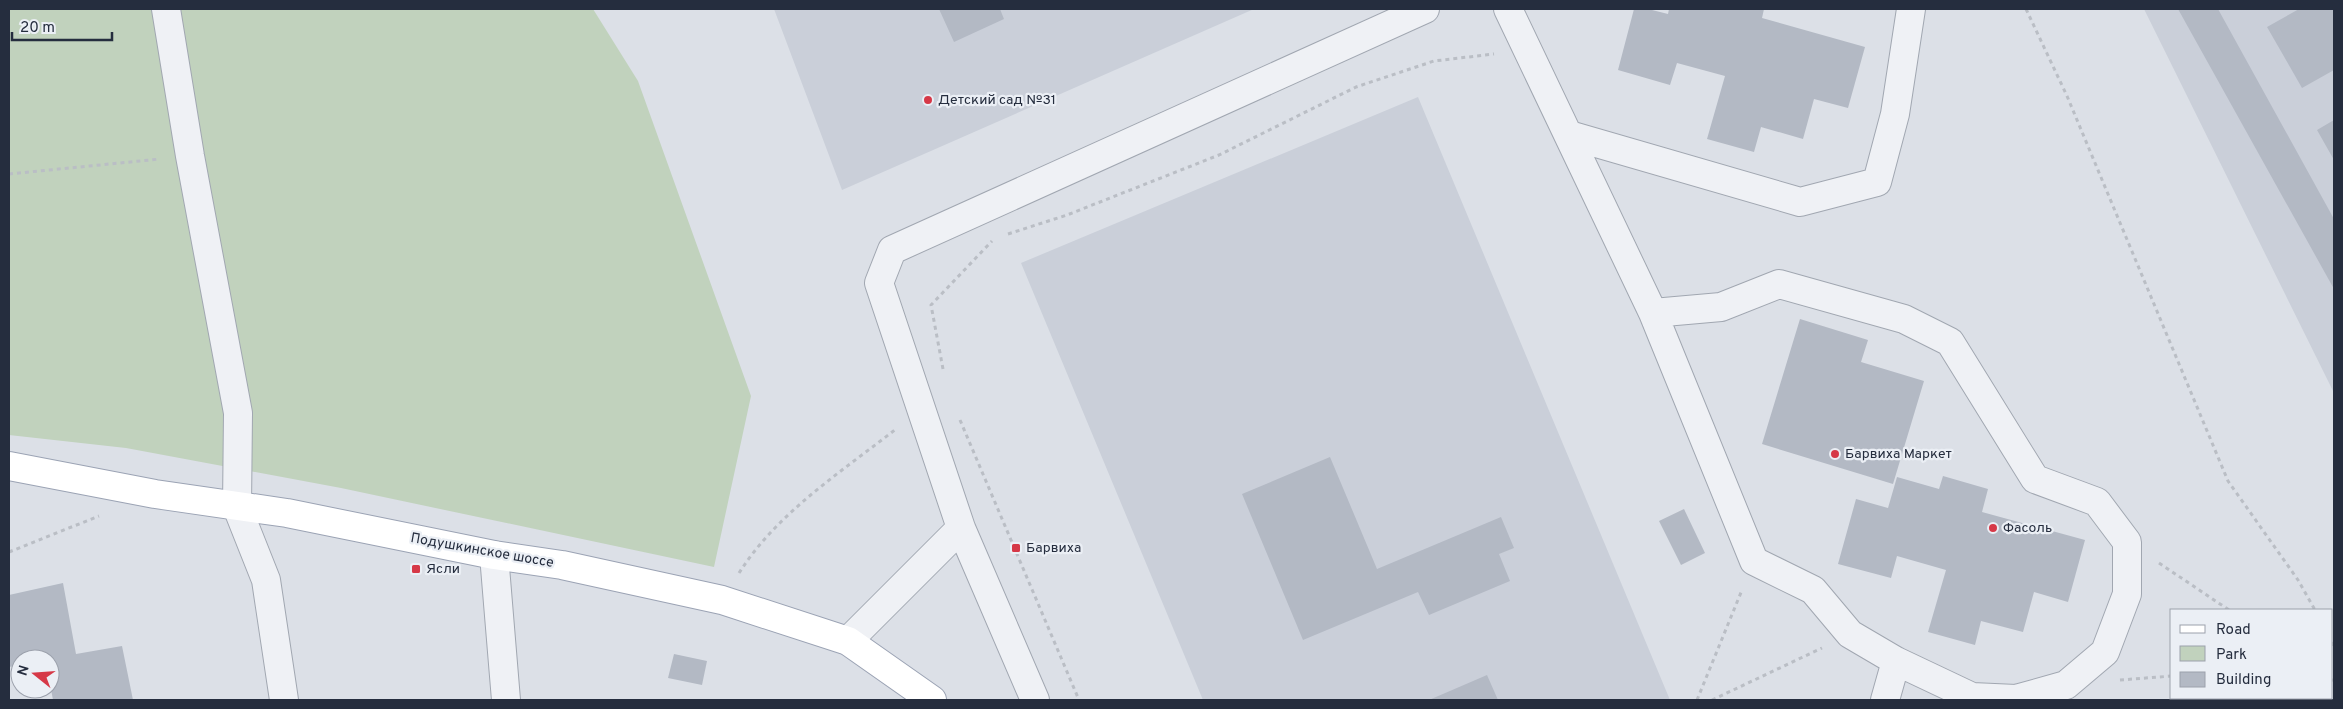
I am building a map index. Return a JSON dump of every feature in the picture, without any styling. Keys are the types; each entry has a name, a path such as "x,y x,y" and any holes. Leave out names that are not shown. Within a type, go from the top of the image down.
{"main road":[{"name":"Подушкинское шоссе","path":"9,466 237,508 286,513 494,555 562,566 722,600 848,641 932,700"}],"street":[{"path":"166,9 190,156 238,413 237,508 266,580 284,700"},
{"path":"1035,700 961,528 879,283 892,250 1426,9"},
{"path":"1508,9 1653,313 1754,561 1813,590 1850,634 1896,660 1972,697 2016,699 2066,685 2105,652 2127,594 2127,542 2097,502 2035,479 1950,342 1904,319 1779,284 1721,307 1653,313"},
{"path":"1569,135 1800,202 1877,182 1895,114 1911,9"},
{"path":"848,641 961,528"},
{"path":"494,555 506,700"},
{"path":"1885,700 1896,660"}],"path":[{"path":"2026,9 2067,96 2228,481 2298,580 2314,609"},
{"path":"1003,236 1067,215 1219,155 1356,87 1434,61 1493,53 1499,60"},
{"path":"9,174 190,156"},
{"path":"722,600 754,549 761,542 809,497 946,387 931,305 994,239"},
{"path":"958,414 1079,700"},
{"path":"9,552 100,516"},
{"path":"2127,542 2228,609"},
{"path":"1697,700 1754,561"},
{"path":"1712,700 1850,634"}],"shaded area":[{"name":"Детский сад №31","path":"774,9 1254,9 842,190"},
{"path":"2144,9 2334,9 2334,393"},
{"path":"1418,97 1670,700 1203,700 1021,263"}],"green space":[{"path":"9,9 593,9 638,81 751,396 714,567 341,488 126,448 9,435"}],"building":[{"path":"939,9 1000,9 1004,19 954,42"},
{"path":"1634,9 1648,9 1668,14 1669,9 1764,9 1762,18 1865,47 1848,108 1814,99 1803,139 1761,127 1754,152 1707,139 1725,76 1677,63 1670,85 1618,70"},
{"path":"2178,9 2218,9 2334,219 2334,289"},
{"path":"2299,9 2334,9 2334,70 2302,88 2267,27"},
{"path":"2334,120 2334,160 2317,130"},
{"path":"1800,319 1868,340 1861,362 1924,381 1893,484 1762,444"},
{"path":"1330,457 1377,569 1501,517 1514,548 1499,554 1510,581 1429,615 1418,592 1303,640 1242,494"},
{"path":"1943,476 1988,489 1982,512 2085,540 2068,602 2034,592 2023,632 1981,621 1975,645 1928,632 1946,570 1897,556 1891,578 1838,564 1856,499 1888,508 1897,477 1939,489"},
{"path":"1684,509 1705,553 1681,565 1659,521"},
{"path":"63,583 76,654 122,646 133,700 53,700 60,699 60,649 10,649 9,667 9,595"},
{"path":"674,654 707,661 702,685 668,678"},
{"path":"1487,675 1498,700 1429,700"}],"place":[{"name":"Детский сад №31","path":"928,100"},
{"name":"Барвиха Маркет","path":"1835,454"},
{"name":"Фасоль","path":"1993,528"},
{"name":"Барвиха","path":"1016,548"},
{"name":"Ясли","path":"416,569"}]}
